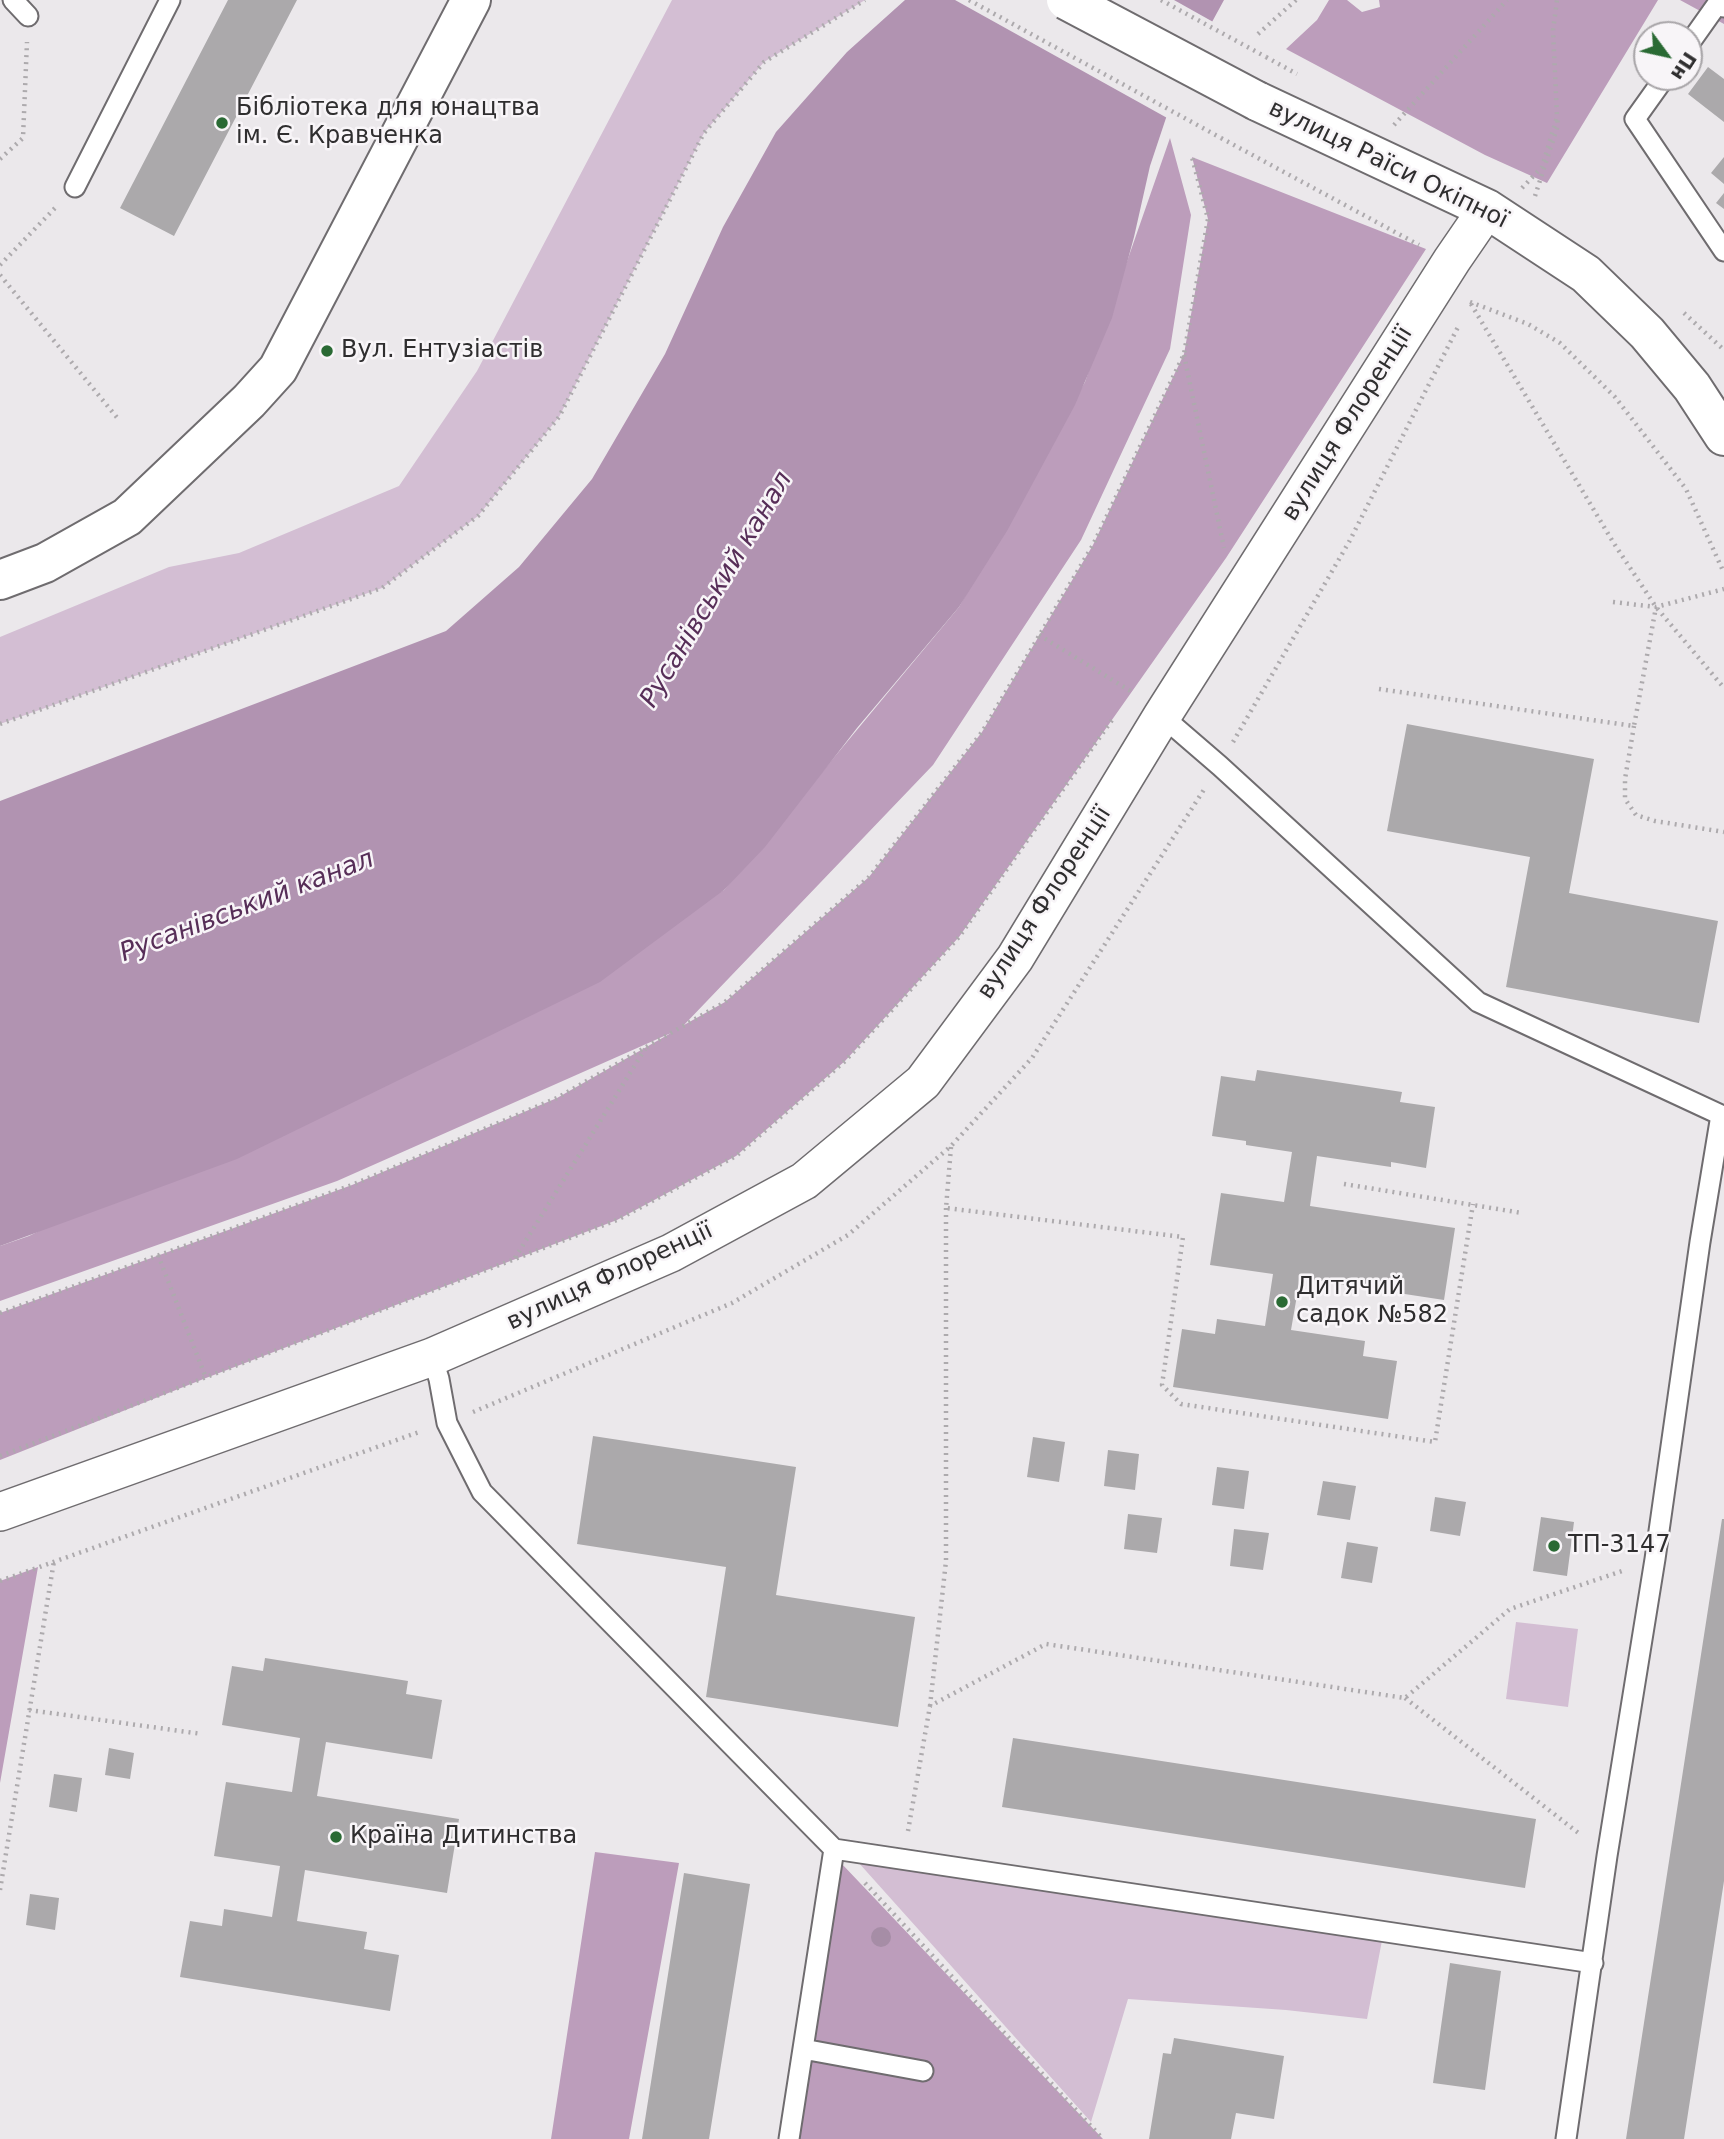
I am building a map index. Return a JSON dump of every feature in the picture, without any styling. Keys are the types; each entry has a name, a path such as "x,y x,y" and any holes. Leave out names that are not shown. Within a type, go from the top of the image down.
{"main road":[{"path":"0,580 45,564 127,517 278,369 471,0"},
{"name":"вулиця Раїси Окіпної","path":"1066,0 1257,101 1503,201 1586,274 1647,333 1692,387 1724,436"}],"street":[{"name":"вулиця Флоренції","path":"0,1512 432,1357 671,1253 804,1181 923,1082 1015,958 1162,716 1452,260 1503,201"}],"lane":[{"path":"13,0 28,16"},
{"path":"75,187 170,0"},
{"path":"1703,24 1718,3 1724,7"},
{"path":"1655,91 1635,120 1724,251"},
{"path":"1162,716 1478,1002 1721,1115 1566,2139"},
{"path":"432,1357 447,1423 482,1492 834,1849 1593,1963"},
{"path":"789,2139 834,1849"},
{"path":"803,2049 923,2071"}],"path":[{"path":"0,724 382,588 478,516 559,417 704,133 764,62 865,0"},
{"path":"969,0 1403,237 1452,260 1470,302 1613,542 1656,607 1724,688"},
{"path":"1161,0 1266,57"},
{"path":"1258,34 1296,0"},
{"path":"1393,126 1507,0"},
{"path":"1533,202 1558,125 1553,30 1558,0"},
{"path":"0,159 23,138 28,16"},
{"path":"1503,201 1542,167 1557,117"},
{"path":"0,1313 352,1185 557,1098 725,1002 869,877 982,732 1093,545 1184,354 1208,219 1192,157"},
{"path":"0,265 75,187"},
{"path":"0,275 119,420"},
{"path":"1470,302 1528,324 1560,343 1615,397 1686,489 1724,573"},
{"path":"0,1581 447,1423 732,1303 848,1235 951,1146 1032,1058 1220,766 1349,542 1470,302"},
{"path":"1184,354 1226,558"},
{"path":"1613,601 1656,607 1724,589"},
{"path":"1656,607 1625,779 1625,799 1636,815 1655,821 1724,832"},
{"path":"1039,635 1132,692 1140,681"},
{"path":"1379,689 1634,726"},
{"path":"0,1456 617,1220 736,1156 845,1061 959,937 1116,714"},
{"path":"514,1259 647,1047"},
{"path":"903,1859 930,1706 946,1561 946,1208 951,1146"},
{"path":"1344,1184 1522,1213"},
{"path":"946,1208 1183,1237 1162,1385 1181,1404 1435,1442 1473,1205"},
{"path":"158,1255 206,1378"},
{"path":"1405,1698 1510,1609 1655,1559"},
{"path":"0,1890 54,1560"},
{"path":"930,1706 1046,1644 1405,1698 1608,1856"},
{"path":"29,1710 202,1734"},
{"path":"834,1849 1103,2139"}],"shaded area":[{"path":"672,0 865,0 764,62 704,133 559,417 478,516 382,588 0,724 0,637 169,567 239,553 399,486 477,371"},
{"path":"1329,0 1347,0 1362,12 1380,7 1379,0 1658,0 1645,21 1633,21 1633,41 1547,183 1485,155 1286,49 1317,20"},
{"path":"1680,0 1724,0 1724,24"},
{"path":"1170,138 1191,215 1170,349 1081,540 933,765 684,1025 725,1002 869,877 982,732 1093,545 1184,354 1208,219 1192,157 1426,249 1226,558 959,937 845,1061 736,1156 617,1220 0,1460 0,1313 352,1185 557,1098 671,1033 337,1181 0,1301 0,1246 29,1236 724,890 959,607 1085,382"},
{"path":"38,1567 0,1783 0,1581"},
{"path":"1516,1622 1578,1629 1568,1707 1506,1699"},
{"path":"595,1852 679,1863 629,2139 551,2139"},
{"path":"858,1862 1384,1930 1367,2019 1286,2010 1128,1999 1091,2122"},
{"path":"841,1863 1103,2139 797,2139"}],"water":[{"name":"Русанівський канал","path":"905,0 1224,0 1176,88 1150,166 1112,318 1075,405 1007,531 959,607 857,728 765,847 724,890 600,982 237,1159 0,1246 0,801 446,631 519,567 592,479 665,354 723,227 776,132 847,52"}],"pier":[{"path":"955,0 1174,0 1215,23 1179,89 1169,119"}],"building":[{"path":"228,0 297,0 174,236 120,208"},
{"path":"1708,67 1724,79 1724,122 1688,94 1690,91 1703,91 1703,74"},
{"path":"1724,157 1724,184 1711,173"},
{"path":"1724,193 1724,209 1716,203"},
{"path":"1407,724 1594,759 1569,893 1718,921 1699,1023 1506,987 1530,857 1387,831"},
{"path":"1257,1070 1402,1092 1400,1102 1435,1107 1426,1168 1391,1162 1391,1167 1317,1156 1310,1206 1455,1228 1444,1300 1300,1278 1291,1330 1365,1341 1363,1356 1397,1361 1388,1419 1173,1387 1182,1329 1215,1334 1217,1319 1265,1326 1273,1274 1210,1265 1221,1193 1284,1202 1292,1152 1246,1145 1246,1141 1212,1136 1221,1076 1255,1081"},
{"path":"593,1436 796,1467 776,1595 915,1617 898,1727 706,1697 726,1567 577,1544"},
{"path":"1033,1437 1065,1442 1059,1482 1027,1477"},
{"path":"1108,1450 1139,1454 1135,1490 1104,1486"},
{"path":"1217,1467 1249,1471 1244,1509 1212,1505"},
{"path":"1323,1481 1356,1486 1350,1520 1317,1515"},
{"path":"1435,1497 1466,1502 1460,1536 1430,1531"},
{"path":"1128,1514 1162,1518 1157,1553 1124,1549"},
{"name":"ТП-3147","path":"1541,1517 1574,1522 1567,1576 1533,1571"},
{"path":"1722,1519 1724,1881 1684,2139 1626,2139"},
{"path":"1234,1529 1269,1533 1263,1570 1230,1566"},
{"path":"1347,1542 1378,1547 1372,1583 1341,1578"},
{"name":"Країна Дитинства","path":"265,1658 408,1681 406,1694 442,1700 432,1759 326,1742 317,1796 459,1819 447,1893 305,1870 297,1921 367,1932 364,1949 399,1955 390,2011 180,1977 190,1921 222,1926 224,1909 272,1917 280,1866 214,1856 226,1782 292,1792 300,1738 222,1725 232,1666 263,1671"},
{"path":"1013,1738 1536,1819 1525,1888 1002,1807"},
{"path":"109,1748 134,1753 130,1779 105,1775"},
{"path":"54,1774 82,1778 77,1812 49,1807"},
{"path":"684,1873 750,1884 738,1960 709,2139 642,2139"},
{"path":"30,1894 59,1898 55,1930 26,1925"},
{"path":"1450,1963 1501,1971 1485,2090 1433,2083"},
{"path":"1174,2038 1284,2056 1274,2119 1236,2113 1231,2139 1149,2139 1163,2053 1171,2054"}],"place":[{"name":"Бібліотека для юнацтва ім. Є. Кравченка","path":"222,123"},
{"name":"Вул. Ентузіастів","path":"327,351"},
{"name":"Дитячий садок №582","path":"1282,1302"},
{"name":"ТП-3147","path":"1554,1546"},
{"name":"Країна Дитинства","path":"336,1837"}]}
